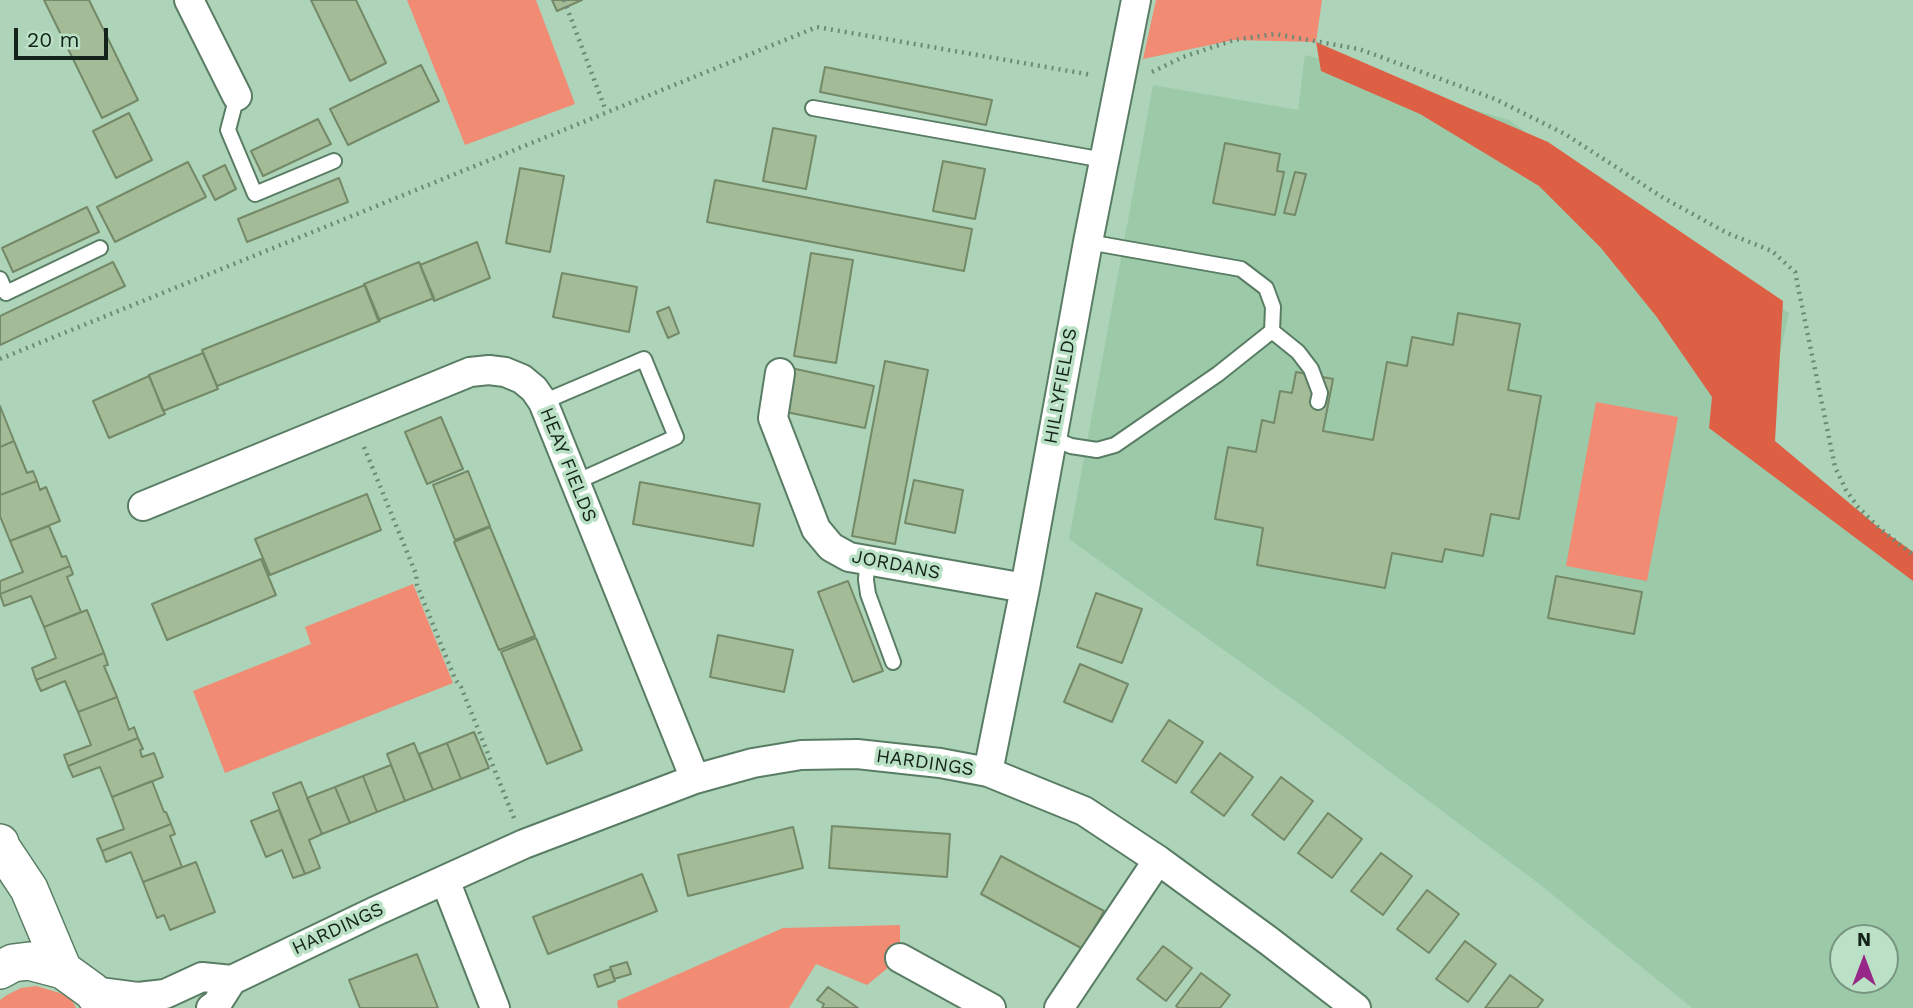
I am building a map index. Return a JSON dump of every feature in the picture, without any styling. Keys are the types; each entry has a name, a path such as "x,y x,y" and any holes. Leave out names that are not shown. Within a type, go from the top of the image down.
{"street":[{"path":"189,0 237,96"},
{"name":"HILLYFIELDS","path":"988,772 1136,0"},
{"name":"HEAY FIELDS","path":"143,506 470,372 505,372 522,379 534,388 543,402 695,779"},
{"name":"JORDANS","path":"780,373 773,418 816,529 831,547 849,557 867,561 1025,588"},
{"name":"HARDINGS","path":"98,1000 165,993 202,977 232,980 524,844 695,779 753,763 801,755 857,754 940,762 988,772 1084,811 1158,860 1356,1008"},
{"path":"0,847 29,889 63,970"},
{"path":"1059,1008 1158,860"},
{"path":"445,880 495,1008"},
{"path":"900,958 991,1008"},
{"path":"0,970 13,963 29,961 63,970 98,1000"},
{"name":"HARDINGS","path":"211,1008 216,1005 232,980"}],"lane":[{"path":"237,96 228,130 255,194 334,161"},
{"path":"813,108 1104,160"},
{"path":"1052,438 1071,446 1097,450 1115,444 1218,374 1272,331 1273,307 1266,288 1241,269 1088,242"},
{"path":"0,279 6,293 100,248"},
{"path":"1272,331 1298,352 1311,369 1320,393 1318,402"},
{"path":"543,402 644,359 676,437 576,482"},
{"path":"867,561 868,594 893,662"}],"path":[{"path":"564,0 606,111"},
{"path":"0,359 817,27 1121,79 1154,71 1234,40 1275,34 1359,49 1495,99 1565,135 1662,197 1727,233 1772,251 1795,272 1835,467 1858,507 1913,555"},
{"path":"352,421 524,844"}],"shaded area":[{"path":"407,0 536,0 575,104 465,145"},
{"path":"1156,0 1322,0 1316,42 1234,40 1143,59"},
{"path":"1316,42 1548,142 1783,301 1775,441 1878,527 1913,552 1913,581 1709,428 1712,397 1656,316 1601,248 1539,186 1420,114 1321,71"},
{"path":"1305,55 1340,63 1431,97 1509,120 1649,221 1789,313 1759,449 1913,571 1913,1008 1692,1008 1543,887 1305,708 1069,539 1153,85 1298,110"},
{"path":"1596,402 1678,417 1647,581 1566,566"},
{"path":"413,584 453,683 225,773 193,691 311,644 305,627"},
{"path":"900,925 900,958 867,985 816,964 789,1008 618,1008 617,1001 783,928"},
{"path":"36,986 70,996 76,1008 0,1008 0,1000 7,995 21,988"}],"building":[{"path":"44,0 89,0 138,100 102,118"},
{"path":"311,0 356,0 386,63 350,81"},
{"path":"552,0 582,0 557,11"},
{"path":"421,65 439,101 348,145 330,109"},
{"path":"825,67 992,100 986,125 820,92"},
{"path":"129,113 152,160 116,178 93,131"},
{"path":"318,119 331,144 263,176 251,151"},
{"path":"773,128 816,136 806,189 763,181"},
{"path":"1225,143 1280,154 1277,171 1284,172 1275,215 1213,203"},
{"path":"943,161 985,169 975,219 933,211"},
{"path":"188,162 206,197 115,242 97,207"},
{"path":"225,165 236,189 215,200 203,176"},
{"path":"520,168 564,176 550,252 506,243"},
{"path":"1295,172 1306,174 1295,215 1284,213"},
{"path":"339,178 348,202 247,242 238,219"},
{"path":"715,180 972,229 964,271 707,222"},
{"path":"87,207 99,232 13,272 2,248"},
{"path":"477,242 490,278 434,301 420,265"},
{"path":"811,253 853,260 836,363 794,356"},
{"path":"113,262 125,286 0,345 0,316"},
{"path":"419,262 434,298 378,320 364,284"},
{"path":"562,273 637,287 629,332 553,317"},
{"path":"365,285 380,321 217,386 202,350"},
{"path":"669,307 679,333 668,338 657,312"},
{"path":"1458,313 1520,324 1508,390 1541,396 1519,519 1491,514 1483,556 1445,549 1442,562 1392,553 1385,588 1257,565 1263,528 1215,519 1228,447 1256,452 1262,420 1274,423 1280,391 1292,393 1296,372 1333,379 1323,431 1373,440 1387,362 1407,366 1412,337 1453,345"},
{"path":"203,353 218,389 163,411 149,375"},
{"path":"885,361 928,370 895,544 852,536"},
{"path":"791,368 874,386 865,428 781,411"},
{"path":"149,376 165,414 109,438 93,401"},
{"path":"0,406 14,441 0,447"},
{"path":"441,417 463,469 427,484 405,432"},
{"path":"14,441 27,473 33,471 37,481 0,495 0,447"},
{"path":"468,471 490,526 455,540 433,485"},
{"path":"914,480 963,490 955,533 905,523"},
{"path":"37,481 40,490 46,487 60,521 10,541 0,516 0,495"},
{"path":"640,482 760,504 753,546 633,524"},
{"path":"367,494 381,530 270,575 255,539"},
{"path":"49,526 62,557 66,556 70,566 0,594 0,581 23,572 10,541"},
{"path":"490,527 535,636 499,650 454,542"},
{"path":"261,559 276,595 167,640 152,604"},
{"path":"70,566 73,574 67,577 81,612 44,627 31,596 4,606 0,594"},
{"path":"1556,576 1642,592 1634,634 1548,618"},
{"path":"848,581 883,671 853,682 818,592"},
{"path":"1096,593 1142,609 1122,663 1077,647"},
{"path":"87,610 104,653 36,680 32,668 56,658 44,627"},
{"path":"718,635 793,650 784,692 710,677"},
{"path":"536,638 582,750 547,764 501,652"},
{"path":"104,653 108,665 104,666 117,697 78,712 65,681 41,691 36,680"},
{"path":"1080,664 1128,684 1112,722 1064,702"},
{"path":"117,697 129,730 134,727 138,738 68,766 64,755 91,745 78,712"},
{"path":"1169,720 1203,742 1176,783 1142,761"},
{"path":"474,732 489,768 461,779 447,743"},
{"path":"138,738 143,749 140,750 142,757 154,753 163,777 112,797 100,767 73,777 68,766"},
{"path":"414,743 433,790 405,801 387,754"},
{"path":"447,743 461,779 433,790 419,754"},
{"path":"1220,753 1253,777 1224,816 1191,792"},
{"path":"391,765 405,801 377,812 363,776"},
{"path":"363,776 377,812 350,823 335,787"},
{"path":"1281,777 1313,801 1284,840 1252,815"},
{"path":"152,781 171,824 102,851 97,839 124,829 112,797"},
{"path":"301,782 322,834 309,840 320,868 305,874 273,793"},
{"path":"335,787 350,823 322,834 307,798"},
{"path":"279,810 305,874 293,878 282,850 266,857 251,821"},
{"path":"1328,813 1362,839 1332,878 1298,853"},
{"path":"171,824 175,834 170,836 182,867 143,882 131,852 106,862 102,851"},
{"path":"832,826 950,834 947,877 829,868"},
{"path":"793,827 803,868 688,896 678,855"},
{"path":"1381,853 1412,876 1383,915 1351,891"},
{"path":"1001,856 1104,911 1083,949 981,894"},
{"path":"196,862 215,912 170,930 164,915 157,918 143,882"},
{"path":"642,874 657,911 548,954 533,917"},
{"path":"1427,890 1459,914 1429,953 1397,929"},
{"path":"1465,941 1496,964 1468,1002 1436,979"},
{"path":"1163,946 1192,968 1166,1001 1137,979"},
{"path":"417,954 438,1008 360,1008 349,980"},
{"path":"627,962 631,974 614,979 610,967"},
{"path":"611,969 615,981 598,987 594,975"},
{"path":"1201,973 1230,995 1220,1008 1176,1006"},
{"path":"1510,975 1543,1000 1537,1008 1485,1008"},
{"path":"828,987 858,1008 822,1008 824,1004 817,1000"}]}
